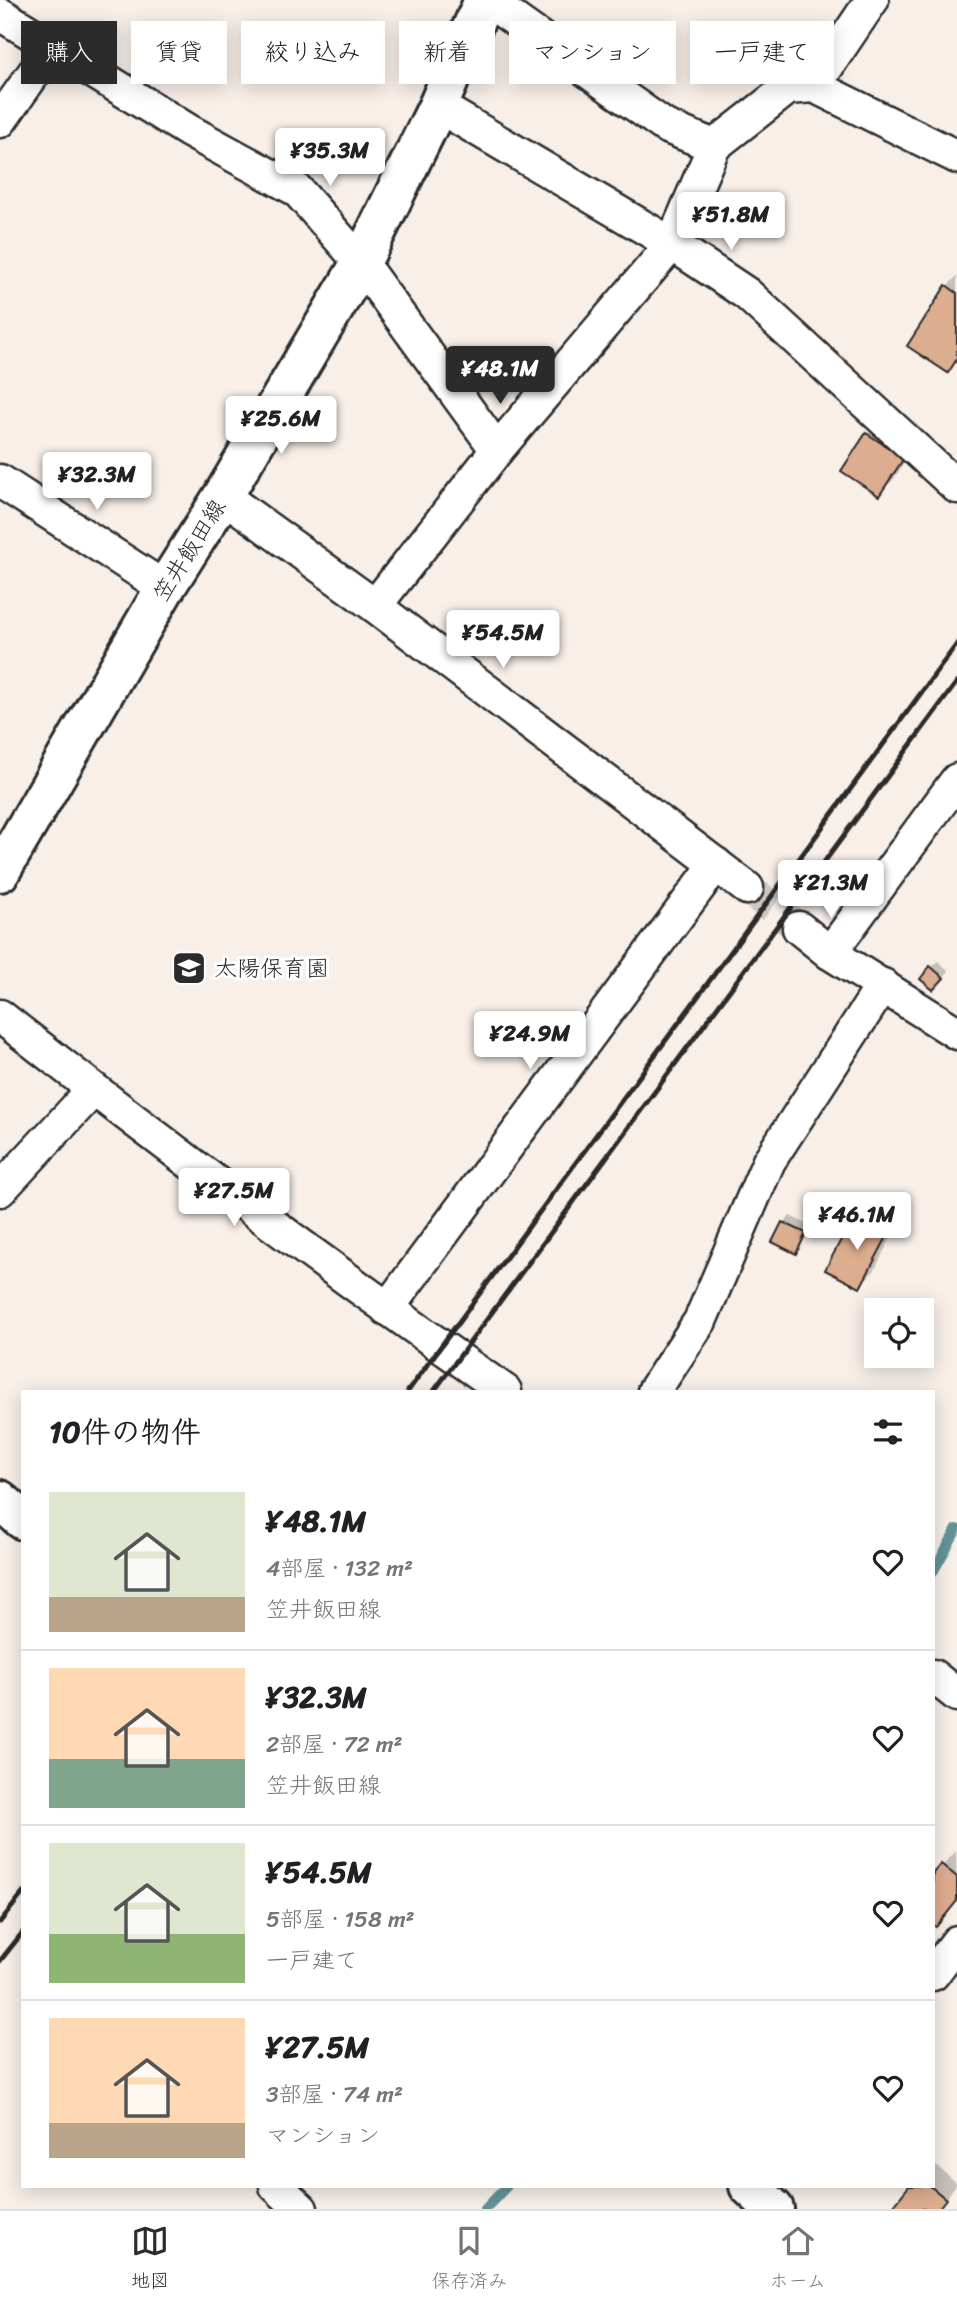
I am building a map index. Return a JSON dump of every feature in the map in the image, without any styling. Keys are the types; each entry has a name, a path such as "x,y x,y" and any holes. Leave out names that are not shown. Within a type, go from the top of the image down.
{"main road":[{"name":"笠井飯田線","path":"0,872 165,588 223,496 361,262 438,106 486,0"},
{"path":"0,1500 21,1518"}],"street":[{"path":"486,0 665,126 715,146"},
{"path":"814,86 872,0"},
{"path":"0,14 21,27"},
{"path":"0,121 26,84"},
{"path":"114,84 189,131 297,190 361,262 497,450"},
{"path":"376,606 497,450 672,244 715,146 788,88 814,86 957,157"},
{"path":"438,106 672,244 747,294 957,487"},
{"path":"0,481 165,588"},
{"path":"223,496 376,606 747,888"},
{"path":"830,953 957,780"},
{"path":"387,1309 716,864"},
{"path":"799,928 830,953 957,1033"},
{"path":"655,1390 700,1321 769,1161 883,985"},
{"path":"0,1016 93,1090 387,1309 504,1390"},
{"path":"0,1190 93,1090"},
{"path":"935,1678 957,1695"},
{"path":"935,1971 957,1942"},
{"path":"278,2188 301,2209"}],"building":[{"path":"946,285 957,293 957,359 948,373 907,346"},
{"path":"866,433 904,458 879,496 841,471"},
{"path":"930,966 944,978 933,990 920,979"},
{"path":"854,1215 889,1233 860,1288 825,1270"},
{"path":"782,1222 806,1233 796,1254 772,1242"},
{"path":"941,1864 957,1877 957,1901 936,1927 935,1926 935,1871"},
{"path":"907,2188 932,2188 946,2199 938,2209 891,2209"}],"waterway":[{"path":"935,1568 957,1529"},
{"path":"485,2209 505,2188"}],"tunnel":[{"path":"747,888 799,928"}],"railway":[{"path":"409,1390 957,644"},
{"path":"435,1390 957,682"},
{"path":"0,1922 21,1896"},
{"path":"0,1961 21,1935"}],"place":[{"name":"太陽保育園","path":"189,968"}]}
